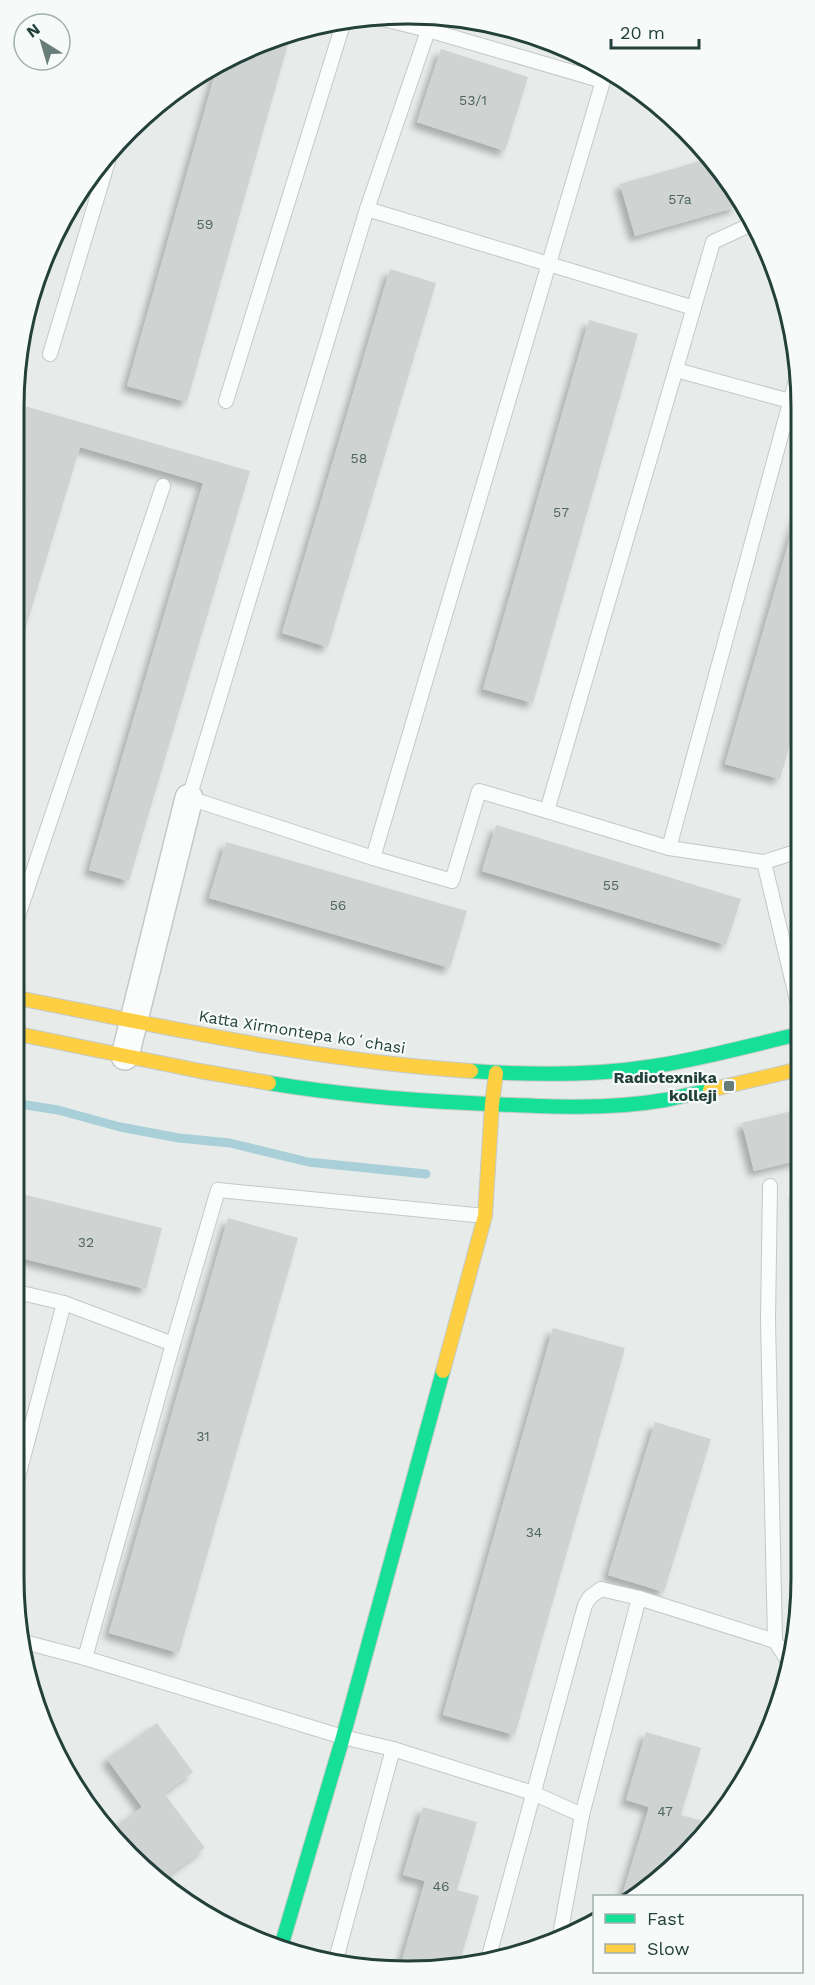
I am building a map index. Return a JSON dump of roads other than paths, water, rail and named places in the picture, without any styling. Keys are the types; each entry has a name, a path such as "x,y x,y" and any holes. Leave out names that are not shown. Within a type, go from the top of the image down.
{"main road":[{"name":"Katta Xirmontepa koʻchasi","path":"24,999 314,1054 375,1063 496,1073 627,1070 791,1036"},
{"path":"24,1035 200,1071 314,1090 405,1099 544,1107 634,1103 707,1091 791,1071"},
{"path":"283,1941 343,1737 485,1216 496,1073"}],"street":[{"path":"125,1056 189,798"}],"lane":[{"path":"404,24 597,74"},
{"path":"430,25 367,209 189,798 373,858 452,881 479,791 669,848 764,862 791,854"},
{"path":"226,401 341,30"},
{"path":"373,858 604,78"},
{"path":"50,354 104,172"},
{"path":"367,209 694,308"},
{"path":"547,811 713,242 745,227"},
{"path":"669,848 790,401 676,370"},
{"path":"24,901 163,486"},
{"path":"764,862 791,975"},
{"path":"770,1186 768,1320 775,1641 784,1654"},
{"path":"85,1658 218,1190 485,1216"},
{"path":"24,1293 64,1303 173,1344"},
{"path":"24,1457 64,1303"},
{"path":"490,1952 585,1605 590,1597 601,1589 639,1598 775,1641"},
{"path":"561,1929 582,1815 639,1598"},
{"path":"30,1643 85,1658 343,1737 393,1749 533,1793 582,1815"},
{"path":"337,1955 393,1749"}],"waterway":[{"path":"24,1105 58,1110 120,1127 179,1138 230,1143 308,1162 426,1174"}],"place":[{"name":"Radiotexnika kolleji","path":"729,1086"}]}
